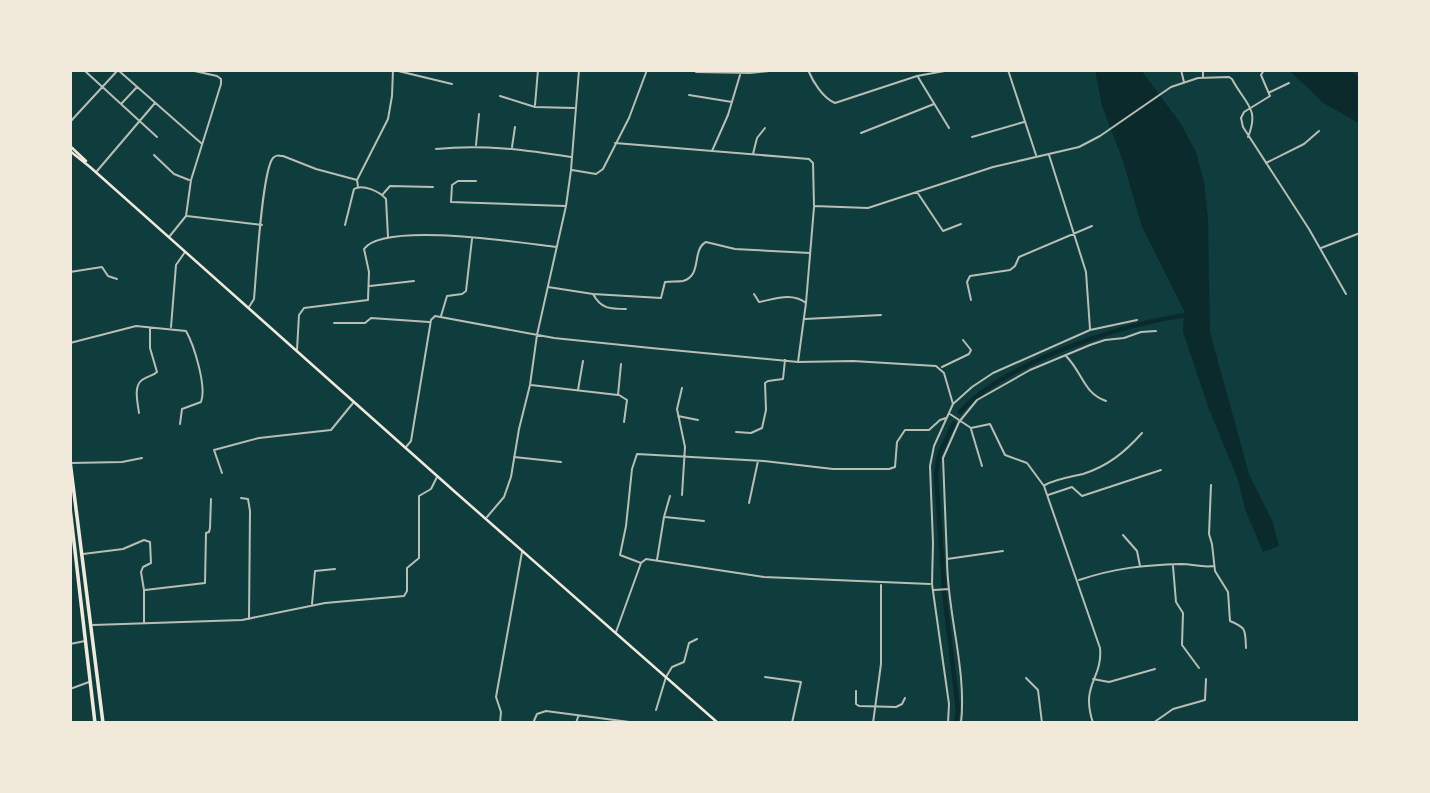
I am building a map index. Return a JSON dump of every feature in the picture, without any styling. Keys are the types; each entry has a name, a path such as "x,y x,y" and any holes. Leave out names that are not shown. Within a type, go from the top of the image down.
{"highway":[{"path":"70,462 103,723"},
{"path":"70,508 95,723"}],"main road":[{"path":"70,146 90,167"},
{"path":"70,151 718,723"}],"street":[{"path":"70,122 118,70 201,143"},
{"path":"169,237 186,216 191,180 221,82 217,76 190,70"},
{"path":"358,187 357,180 388,119 393,70 452,84"},
{"path":"535,107 538,70"},
{"path":"485,519 504,497 509,486 530,385 537,335 566,206 579,70"},
{"path":"571,170 600,173 629,118 647,70"},
{"path":"696,72 729,71 741,74 779,70"},
{"path":"808,70 821,91 830,102 835,103 917,76 950,70"},
{"path":"1008,70 1037,157"},
{"path":"1181,70 1184,82"},
{"path":"1203,70 1203,78"},
{"path":"1264,70 1261,75 1269,92 1268,98 1244,112 1241,118 1248,137 1346,294"},
{"path":"85,71 157,137"},
{"path":"712,152 741,74"},
{"path":"917,76 949,128"},
{"path":"814,206 868,208 993,167 1079,147 1100,136 1161,92 1184,82 1203,78 1230,77 1250,108 1254,123 1248,137"},
{"path":"1269,92 1289,83"},
{"path":"121,104 137,86"},
{"path":"689,95 732,102"},
{"path":"500,96 535,107 575,108"},
{"path":"96,172 155,103"},
{"path":"860,133 933,104"},
{"path":"476,146 479,114"},
{"path":"972,137 1024,122"},
{"path":"512,148 516,127"},
{"path":"752,155 757,138 765,128"},
{"path":"1266,163 1304,144 1319,131"},
{"path":"615,142 712,152 801,157 813,161 814,206 806,303 797,362"},
{"path":"436,149 476,146 512,148 572,157"},
{"path":"1048,154 1088,283 1090,330"},
{"path":"153,155 175,174 191,180"},
{"path":"248,308 254,299 266,179 275,157 283,156 316,169 357,180"},
{"path":"476,181 454,183 450,201 566,206"},
{"path":"382,195 390,186 433,187"},
{"path":"358,187 382,195 387,204 388,237"},
{"path":"345,225 354,191 358,187"},
{"path":"916,191 943,231 961,224"},
{"path":"186,216 262,225"},
{"path":"971,300 968,277 1010,270 1019,257 1092,226"},
{"path":"1320,249 1360,233"},
{"path":"296,351 302,310 307,307 366,302 369,286 365,247 388,237 419,234 557,247"},
{"path":"441,317 447,296 463,295 467,291 472,238"},
{"path":"547,287 593,294 662,298 665,282 686,280 694,273 700,246 706,242 735,249 810,253"},
{"path":"171,328 176,265 185,251"},
{"path":"70,272 102,267 108,276 117,279"},
{"path":"369,286 414,281"},
{"path":"593,294 597,302 606,308 626,309"},
{"path":"754,294 760,302 790,296 800,298 806,303"},
{"path":"804,319 881,315"},
{"path":"334,323 365,323 371,317 430,322"},
{"path":"405,448 411,441 432,317 537,335 797,362 932,365 941,368 953,404"},
{"path":"948,723 949,705 932,584 930,466 934,446 953,404 993,373 1090,330 1137,320"},
{"path":"70,343 127,327 183,330 188,334 200,372 203,395 201,402 182,409 180,424"},
{"path":"139,413 139,384 157,372 150,348 150,327"},
{"path":"961,723 962,696 947,559 943,458 959,422 977,400 1030,370 1105,340 1156,331"},
{"path":"941,368 969,354 971,350 963,340"},
{"path":"1066,355 1078,368 1089,392 1106,401"},
{"path":"736,432 751,433 762,428 766,410 765,383 783,379 785,360"},
{"path":"578,391 583,361"},
{"path":"618,395 621,364"},
{"path":"530,385 618,395 627,400 624,422"},
{"path":"682,388 677,416 685,442 682,495"},
{"path":"222,473 214,450 259,438 331,430 354,402"},
{"path":"949,414 971,428 990,424 1005,455 1027,463 1044,486 1100,648 1099,667 1089,690 1089,706 1095,723 1104,723"},
{"path":"677,416 698,421"},
{"path":"642,563 620,555 634,457 637,454 758,461 833,469 893,468 897,442 905,430 929,430 940,420 947,418"},
{"path":"971,428 982,466"},
{"path":"1044,486 1111,462 1128,450 1142,433"},
{"path":"514,457 561,463"},
{"path":"70,462 122,462 142,458"},
{"path":"749,503 758,461"},
{"path":"1046,495 1073,487 1083,496 1161,470"},
{"path":"92,625 249,619 312,605 404,596 407,591 407,568 419,558 419,496 431,489 437,477"},
{"path":"1211,485 1209,534 1213,544 1214,566 1228,592 1230,621 1244,628 1246,648"},
{"path":"657,561 670,496"},
{"path":"241,498 248,499 250,511 249,619"},
{"path":"144,590 205,583 206,533 209,529 211,499"},
{"path":"664,517 704,521"},
{"path":"1123,535 1137,551 1140,566"},
{"path":"83,554 123,549 147,540 151,546 151,563 141,569 144,624"},
{"path":"500,723 501,712 496,697 522,551"},
{"path":"947,559 1003,551"},
{"path":"615,633 642,563 646,559 764,578 932,584"},
{"path":"1173,565 1176,602 1183,613 1182,645 1199,668"},
{"path":"1078,580 1115,569 1140,566 1214,566"},
{"path":"312,605 315,571 335,569"},
{"path":"873,723 881,664 881,583"},
{"path":"933,590 950,589"},
{"path":"656,710 666,677 672,667 684,662 689,643 697,639"},
{"path":"70,644 86,641"},
{"path":"1092,679 1109,682 1154,669"},
{"path":"765,677 801,682 793,723"},
{"path":"1026,678 1038,690 1042,705 1042,723"},
{"path":"1153,723 1173,709 1205,700 1206,679"},
{"path":"70,689 91,682"},
{"path":"856,691 856,705 900,706 905,698"},
{"path":"533,723 540,712 638,723"},
{"path":"576,723 578,716"}],"water":[{"path":"1095,70 1141,70 1181,124 1196,152 1204,182 1208,218 1210,332 1249,474 1272,520 1279,546 1263,552 1245,509 1238,480 1209,409 1183,332 1184,311 1142,227 1123,161 1102,106"},
{"path":"1289,70 1349,70 1360,78 1360,124 1322,102"}],"waterway":[{"path":"960,412 1005,377 1066,348 1131,327 1187,315"},
{"path":"944,587 936,474 939,455 954,423"},
{"path":"944,591 958,710 956,723"}]}
